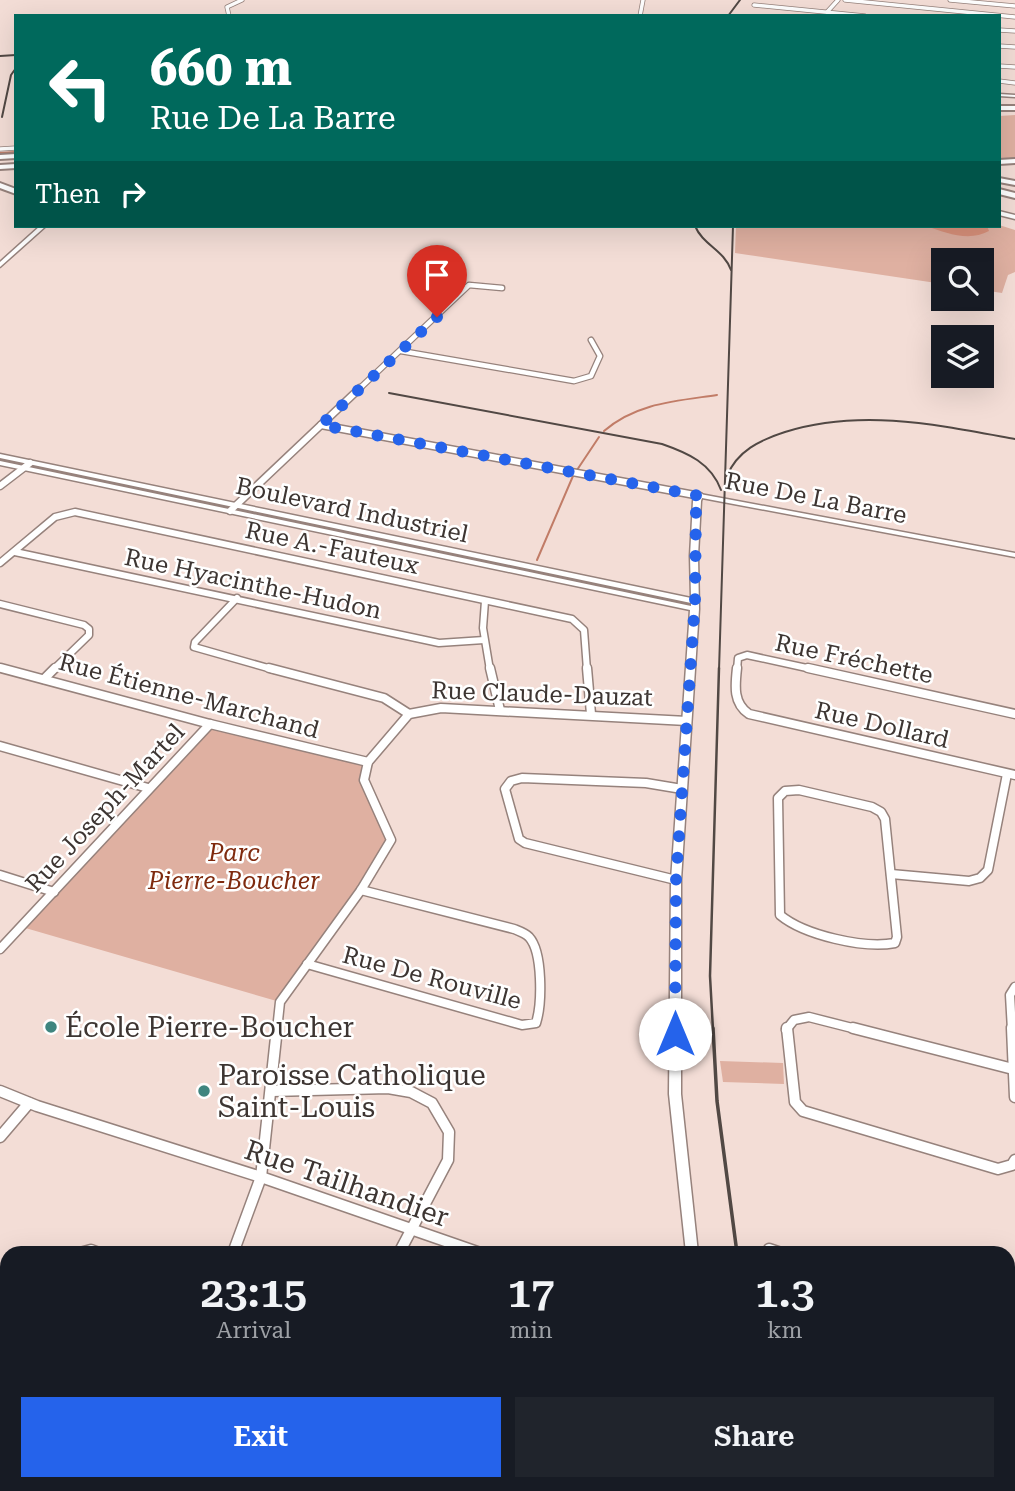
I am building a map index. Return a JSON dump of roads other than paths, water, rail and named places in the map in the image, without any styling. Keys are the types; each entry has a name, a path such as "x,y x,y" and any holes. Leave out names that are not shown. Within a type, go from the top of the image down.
{"street":[{"path":"229,14 228,7 242,0"},
{"path":"827,12 838,0"},
{"path":"845,0 985,14"},
{"path":"950,0 1015,6"},
{"path":"755,2 846,14"},
{"path":"0,265 41,228"},
{"path":"233,509 469,285 502,288"},
{"path":"401,351 574,381 591,376 600,356 591,340"},
{"name":"Rue De La Barre","path":"321,425 1015,555"},
{"name":"Boulevard Industriel","path":"0,456 27,465 233,509 376,535 442,552 695,605"},
{"name":"Boulevard Industriel","path":"0,463 27,465"},
{"path":"0,485 27,465"},
{"path":"691,1246 675,1094 676,880 695,605 697,504 700,496"},
{"name":"Rue A.-Fauteux","path":"0,564 55,517 75,512 572,619 581,624 584,630 591,715"},
{"name":"Boulevard Industriel","path":"328,528 369,541 442,552"},
{"path":"369,541 376,535"},
{"name":"Rue Hyacinthe-Hudon","path":"15,552 439,643 484,640"},
{"path":"237,598 195,642 194,647 384,698 410,714"},
{"path":"485,601 481,619 500,710"},
{"path":"0,604 84,625 89,629 89,635 44,679"},
{"name":"Rue Fréchette","path":"740,710 736,703 737,661 738,657 743,655 1015,714"},
{"name":"Rue Étienne-Marchand","path":"0,668 210,724 368,762"},
{"name":"Rue Claude-Dauzat","path":"368,762 410,714 441,708 687,721"},
{"name":"Rue Dollard","path":"740,710 1011,775"},
{"name":"Rue Joseph-Martel","path":"0,949 210,724"},
{"path":"0,746 148,788"},
{"path":"236,1246 261,1177 280,1002 361,890 391,840 364,780 368,762"},
{"path":"891,874 969,881 980,878 988,870 1011,775"},
{"path":"676,880 525,843 519,839 505,789 511,781 522,778 646,783 682,789"},
{"path":"799,790 872,807 881,812 886,819 891,874 897,937 895,943 888,946 785,922 780,915 778,798 785,791 799,790"},
{"path":"0,875 54,892"},
{"name":"Rue De Rouville","path":"307,964 522,1025 536,1023 540,1016 541,1001 534,945 528,936 514,929 361,890"},
{"path":"1015,987 1010,995 1015,1097"},
{"path":"1013,1069 809,1017 794,1020 786,1030 795,1102 803,1111 998,1169 1012,1165 1015,1160"},
{"path":"272,1091 388,1088 411,1092 432,1103 449,1132 449,1160 402,1246"},
{"name":"Rue Tailhandier","path":"0,1091 460,1246"},
{"path":"0,1137 29,1102"}],"waterway":[{"path":"0,153 14,152"},
{"path":"604,431 629,414 643,409 717,395"},
{"path":"577,470 599,437"},
{"path":"537,560 573,476"}],"railway":[{"path":"730,14 740,0"},
{"path":"0,56 14,55"},
{"path":"2,117 14,71"},
{"path":"696,228 724,257 731,270"},
{"path":"719,670 733,228"},
{"path":"389,393 662,444 698,460 711,473 721,490"},
{"path":"727,476 743,453 767,439 814,425 842,421 929,424 1015,439"},
{"path":"713,1030 710,976 719,668"},
{"path":"713,1028 717,1101 736,1246"}],"place":[{"name":"École Pierre-Boucher","path":"51,1027"},
{"name":"Paroisse Catholique Saint-Louis","path":"204,1091"}],"park label":[{"name":"Parc Pierre-Boucher","path":"234,867"}]}
